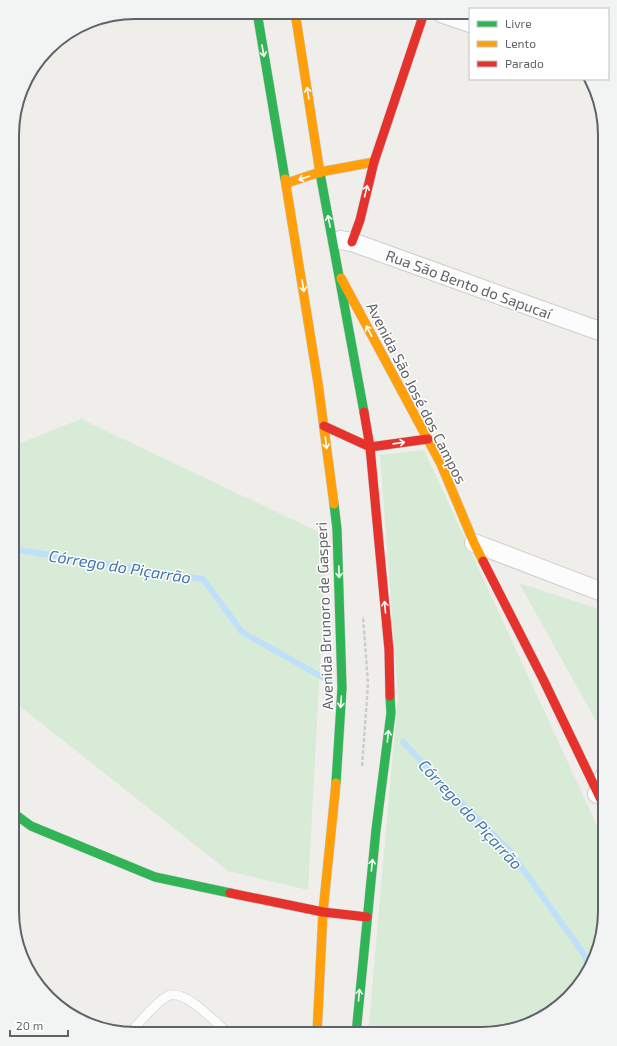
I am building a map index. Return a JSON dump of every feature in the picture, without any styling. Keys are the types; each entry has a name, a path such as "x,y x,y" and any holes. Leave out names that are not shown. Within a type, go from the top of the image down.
{"main road":[{"path":"258,19 287,183 320,172 374,162"},
{"name":"Avenida São José dos Campos","path":"296,19 320,172 339,274 441,464 474,543 543,679 598,795"},
{"path":"352,242 360,220 374,162 422,19"},
{"name":"Avenida Brunoro de Gasperi","path":"287,183 317,375 337,529 342,688 336,779 323,912 317,1027"},
{"path":"339,274 370,447 389,650 391,714 376,830 357,1027"},
{"path":"324,426 370,447 428,439"},
{"path":"19,817 31,826 155,877 323,912 367,917"}],"street":[{"path":"458,19 469,23"},
{"name":"Rua São Bento do Sapucaí","path":"333,239 352,242 598,330"},
{"path":"474,543 598,590"}],"lane":[{"path":"136,1027 162,1000 170,995 178,995 190,1000 221,1027"}],"green space":[{"path":"81,419 327,536 308,890 228,871 19,706 19,444"},
{"path":"424,450 598,828 598,919 596,934 586,962 569,988 559,998 547,1007 527,1018 505,1025 490,1027 369,1027 398,695 380,455"},
{"path":"519,583 598,609 598,724"}],"waterway":[{"name":"Córrego do Piçarrão","path":"19,550 203,579 242,632 331,682"},
{"name":"Córrego do Piçarrão","path":"403,742 510,851 583,953 587,960"}],"traffic: fast":[{"path":"258,19 285,179"},
{"path":"320,173 364,412"},
{"path":"334,504 337,529 342,688 336,783"},
{"path":"357,1027 376,830 391,713 390,696"},
{"path":"19,817 31,826 155,877 230,893"}],"traffic: slow":[{"path":"296,19 320,173"},
{"path":"287,183 320,172 374,162"},
{"path":"285,179 318,383 334,504"},
{"path":"341,278 441,464 483,561"},
{"path":"317,1027 323,912 336,783"}],"traffic: jam":[{"path":"352,242 360,220 374,162 422,19"},
{"path":"364,412 370,447 389,650 390,696"},
{"path":"324,426 370,447 428,439"},
{"path":"483,561 543,679 598,793"},
{"path":"230,893 323,912 367,917"}]}
